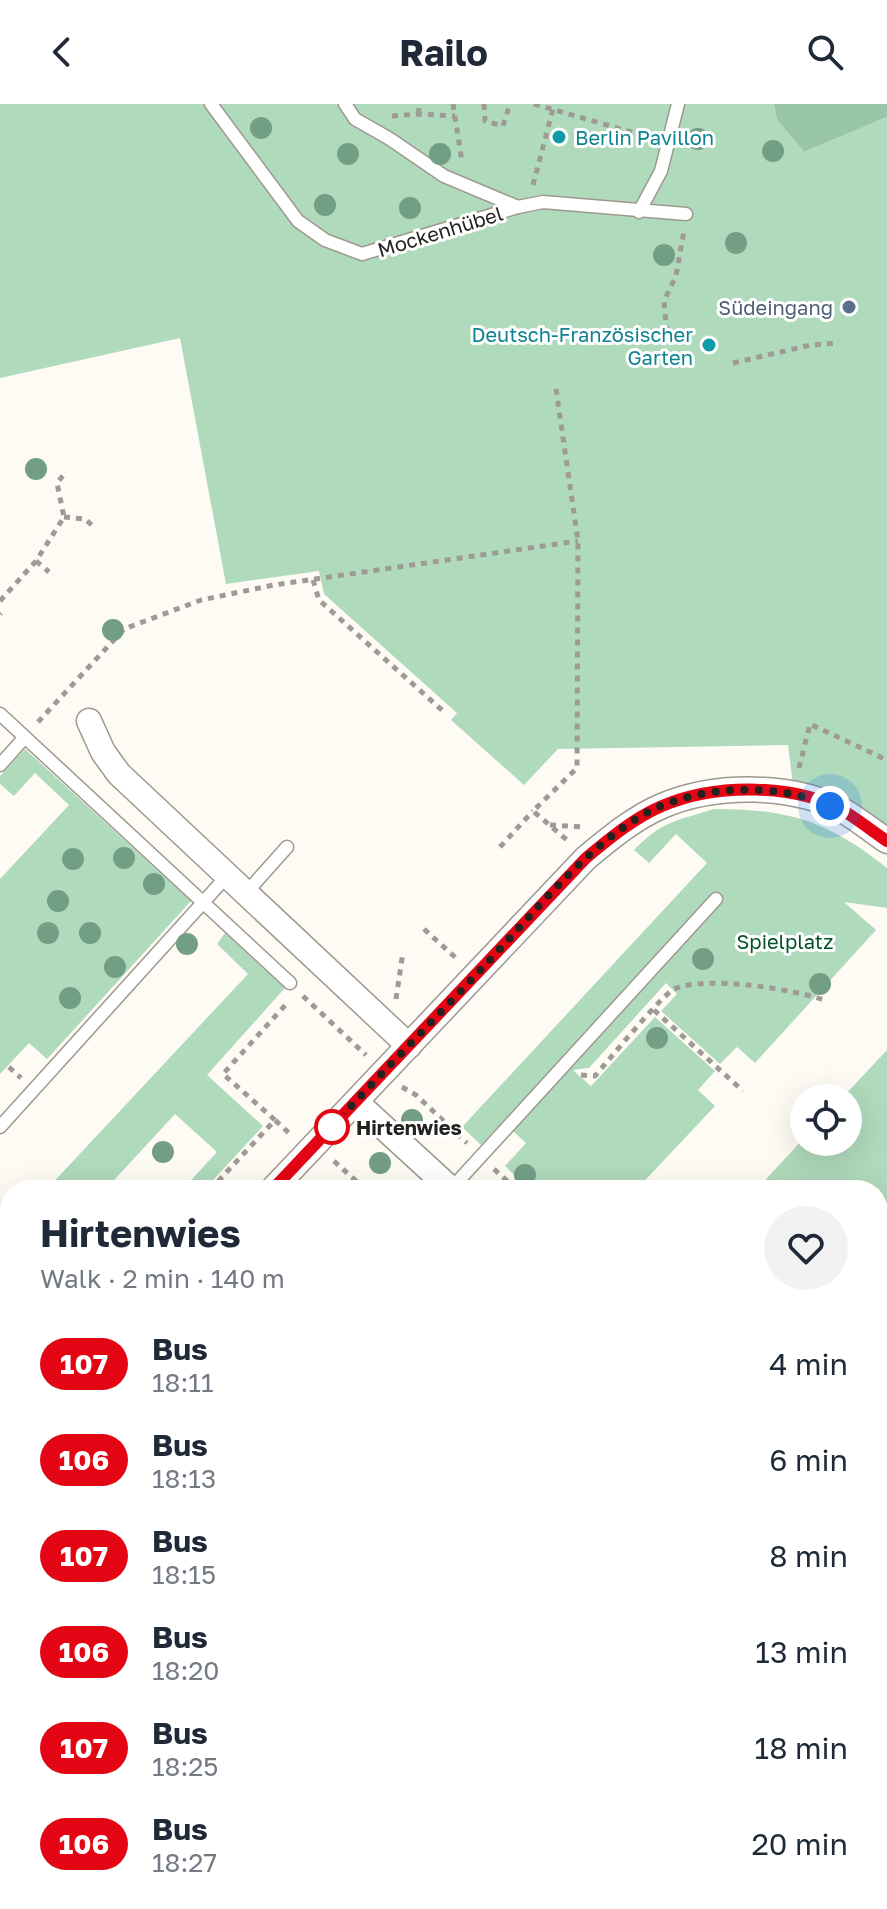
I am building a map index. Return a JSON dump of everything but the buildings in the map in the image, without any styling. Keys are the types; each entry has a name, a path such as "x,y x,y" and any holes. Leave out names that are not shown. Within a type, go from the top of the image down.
{"street":[{"path":"89,721 103,752 119,774 402,1040"},
{"path":"281,1180 356,1102 402,1040 475,976 586,858 620,830 664,805 721,792 768,790 794,793 845,812 887,841"},
{"path":"356,1102 440,1180"}],"lane":[{"path":"345,104 355,119 444,176 523,206 543,202 686,214"},
{"path":"639,212 661,171 678,104"},
{"name":"Mockenhübel","path":"209,106 298,221 325,240 362,254 523,206"},
{"path":"0,714 290,983"},
{"path":"0,765 25,737"},
{"path":"246,893 287,847"},
{"path":"0,1127 227,876"},
{"path":"460,1180 716,899"}],"path":[{"path":"418,114 420,104"},
{"path":"453,104 466,184"},
{"path":"484,104 485,121 503,126 510,104"},
{"path":"534,104 668,142"},
{"path":"523,206 553,109"},
{"path":"355,119 418,114 455,116"},
{"path":"668,344 664,301 676,276 686,214"},
{"path":"733,363 811,345 839,343"},
{"path":"500,847 577,768 578,541 556,389"},
{"path":"0,601 36,561 64,517 57,483 65,473"},
{"path":"64,517 85,519 96,529"},
{"path":"25,737 124,629 201,600 313,580 578,541"},
{"path":"36,561 49,572"},
{"path":"313,580 319,600 444,712"},
{"path":"797,780 810,724 887,760"},
{"path":"533,811 564,838"},
{"path":"424,929 475,976"},
{"path":"402,1040 396,997 403,952"},
{"path":"588,1076 595,1076 673,989 711,983 790,990 827,1001"},
{"path":"301,1122 290,1134 223,1074 298,991 366,1055 354,1065"},
{"path":"654,1010 743,1091"},
{"path":"399,1085 416,1095 506,1180"},
{"path":"219,1180 275,1120"},
{"path":"315,1144 355,1180"}],"green space":[{"path":"0,104 774,104 777,120 804,152 887,117 887,841 794,793 788,745 558,749 524,785 451,720 457,713 324,594 319,571 226,584 180,338 0,378"},
{"path":"774,104 887,104 887,117 804,152 777,120"},
{"path":"25,749 191,901 47,1059 29,1043 0,1074 0,879 69,805 35,773 14,796 0,784 0,776"},
{"name":"Spielplatz","path":"714,809 741,810 786,815 826,829 887,868 887,908 844,902 876,930 755,1063 737,1047 720,1064 661,1011 677,994 666,983 589,1068 573,1070 591,1086 655,1017 715,1071 698,1090 715,1106 645,1180 520,1180 505,1166 526,1143 513,1131 571,1068 561,1059 481,1145 462,1127 707,863 676,834 649,863 634,850 662,827"},
{"path":"225,933 285,988 207,1075 263,1126 213,1180 191,1180 217,1152 175,1114 114,1180 55,1180 248,974 217,944"},
{"path":"887,1050 887,1180 765,1180 790,1153 790,1156 862,1156 862,1084 855,1084"}],"bus line":[{"name":"107","path":"282,1180 586,858 643,815 695,796 768,790 815,799 845,812 887,841"}],"place":[{"name":"Berlin Pavillon","path":"559,137"},
{"name":"Südeingang","path":"849,307"},
{"name":"Deutsch-Französischer Garten","path":"709,345"},
{"name":"Hirtenwies","path":"332,1127"}],"route":[{"path":"332,1127 586,858 643,815 664,805 721,792 768,790 794,793 830,806"}]}
